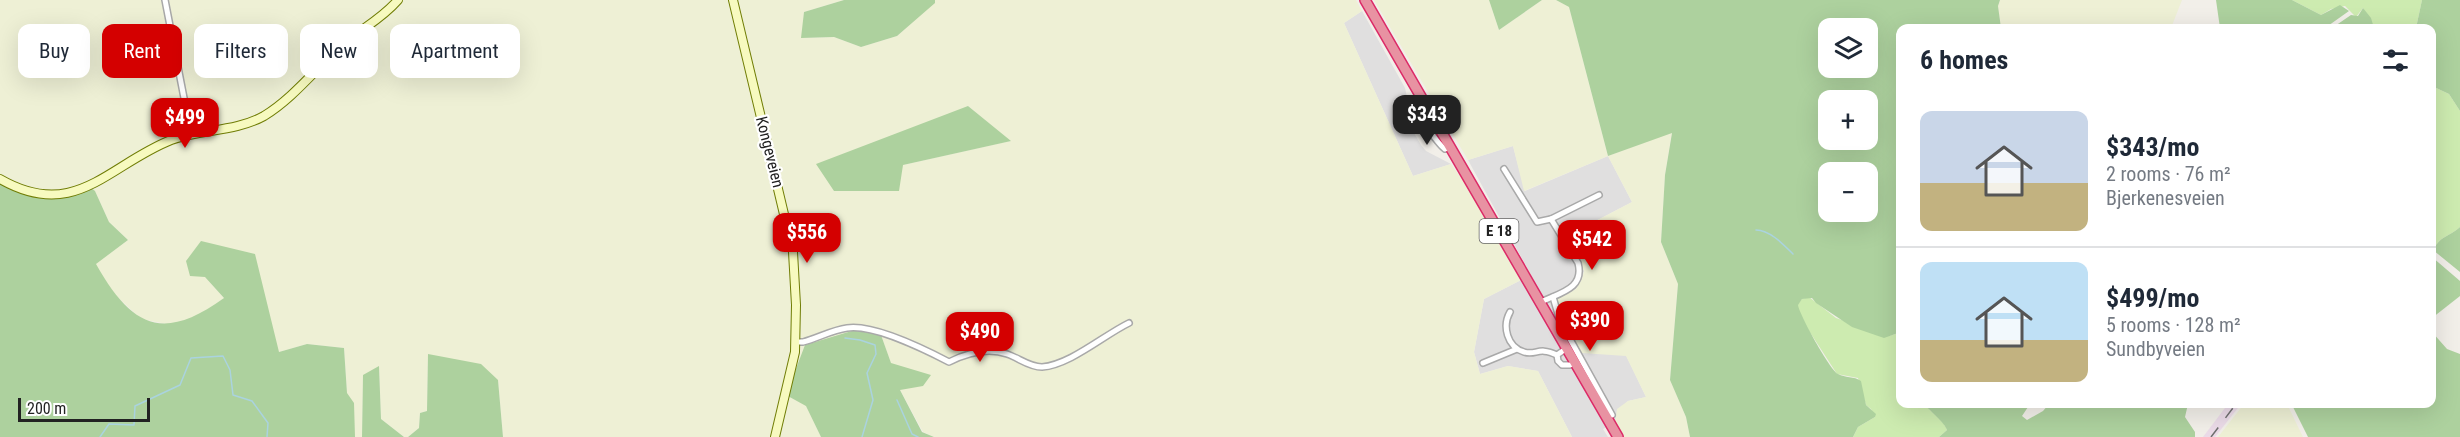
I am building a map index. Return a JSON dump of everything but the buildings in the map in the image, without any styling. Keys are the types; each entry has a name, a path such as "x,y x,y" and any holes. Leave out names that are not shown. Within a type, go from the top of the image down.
{"highway":[{"name":"E 18","path":"1365,0 1618,437"}],"main road":[{"path":"0,180 18,189 37,194 74,191 100,182 159,146 191,134 243,124 268,113 338,49 379,20 398,0"},
{"name":"Kongeveien","path":"733,0 790,235 795,281 796,342 775,437"}],"street":[{"path":"165,0 191,134"},
{"path":"1410,116 1428,107"},
{"path":"1418,113 1421,122 1432,131 1441,147 1445,149 1450,146"},
{"path":"1504,169 1534,220 1540,222 1551,219 1599,195"},
{"path":"1540,302 1573,286 1579,279 1578,263 1551,219"},
{"path":"1552,297 1560,321 1612,415"},
{"path":"1510,312 1507,319 1507,336 1517,349 1526,353 1544,350 1557,355 1560,363 1570,364"},
{"path":"796,342 856,327 896,338 949,362 973,353 987,351 1007,354 1029,364 1043,367 1071,356 1129,323"},
{"path":"1557,355 1567,348"},
{"path":"1484,363 1517,349"}],"shaded area":[{"path":"1362,11 1405,88 1408,101 1407,121 1426,151 1451,164 1413,176 1344,23"},
{"path":"1513,146 1525,191 1608,156 1632,202 1565,237 1584,271 1576,289 1558,297 1626,355 1646,397 1628,401 1618,412 1615,422 1603,429 1608,437 1572,437 1538,371 1508,366 1480,374 1474,352 1484,299 1531,275 1468,160"},
{"path":"2225,408 2238,408 2215,437 2203,437"}],"green space":[{"path":"0,0 844,0 804,12 802,38 834,37 861,47 897,36 935,0 1356,0 1362,11 1344,23 1413,176 1451,164 1531,275 1484,299 1474,352 1480,374 1508,366 1538,371 1572,437 934,437 923,432 900,390 881,335 786,395 806,405 821,437 503,437 498,380 428,354 427,411 420,413 419,428 408,437 404,437 381,419 379,367 363,376 362,437 355,437 347,393 344,348 307,344 279,352 205,277 224,298 200,316 172,325 141,319 112,292 95,264 128,240 109,222 95,191 35,195 0,179","holes":["968,106 1010,141 903,165"]},
{"path":"844,0 935,0 935,3 897,36 861,47 834,37 801,38 804,12"},
{"path":"1374,0 1489,0 1499,30 1542,0 1556,0 1569,7 1608,156 1524,191 1513,146 1468,160"},
{"path":"1489,0 1542,0 1499,30"},
{"path":"1556,0 2000,0 1998,6 2000,24 1896,24 1896,334 1884,338 1852,327 1812,298 1802,299 1798,305 1809,330 1834,370 1838,374 1861,381 1866,405 1876,414 1875,417 1858,427 1853,437 1690,437 1686,417 1670,380 1678,284 1661,242 1665,175 1672,133 1608,156 1569,7"},
{"path":"2000,0 2182,0 2173,24 2000,24 1998,6"},
{"path":"2216,0 2292,0 2321,15 2340,5 2349,11 2331,24 2219,24"},
{"path":"2292,0 2422,0 2417,24 2372,24 2363,8 2356,17 2345,6 2331,9 2321,15"},
{"path":"2422,0 2460,0 2460,111 2449,94 2436,88 2436,24 2417,24"},
{"path":"2363,8 2373,24 2338,24 2351,15 2358,16"},
{"path":"2436,88 2449,94 2460,111 2460,227 2436,245"},
{"path":"968,106 1011,141 903,165 899,191 834,191 816,164"},
{"path":"1672,132 1665,175 1661,242 1678,284 1670,380 1686,417 1690,437 1623,437 1615,422 1617,409 1628,401 1646,397 1626,356 1582,353 1562,321 1556,300 1576,289 1584,271 1565,237 1632,202 1608,156"},
{"path":"0,179 35,195 90,187 95,191 109,222 128,240 96,264 122,302 136,314 150,321 165,323 183,320 202,312 224,298 205,277 190,276 186,261 201,241 255,254 279,352 307,344 344,348 347,393 354,403 355,437 0,437"},
{"path":"2460,227 2460,272 2436,252 2436,245"},
{"path":"2436,260 2460,281 2460,296 2436,315"},
{"path":"1809,297 1836,318 1889,336 1896,334 1896,408 1928,408 1947,430 1939,437 1853,437 1858,427 1875,417 1866,405 1858,378 1837,374 1802,320 1797,305 1802,299"},
{"path":"855,330 881,335 891,363 931,375 923,386 900,390 922,432 934,437 821,437 806,406 786,395 805,345"},
{"path":"2436,337 2447,349 2460,354 2460,437 2308,437 2294,408 2436,408"},
{"path":"428,354 481,364 498,380 503,437 408,437 419,428 420,413 427,411"},
{"path":"379,366 381,419 404,437 362,437 363,375"},
{"path":"1928,408 2027,408 2022,416 2027,420 2046,408 2187,408 2185,417 2195,432 2195,437 1939,437 1947,430"},
{"path":"2241,408 2289,408 2303,437 2218,437"}],"waterway":[{"path":"1756,230 1771,235 1793,254"},
{"path":"845,338 875,345 876,354 867,373 873,400 862,437"},
{"path":"100,437 109,424 134,425 135,406 180,385 191,358 223,356 230,370 233,395 252,401 268,423 267,437"},
{"path":"897,400 912,434 918,437"}],"railway":[{"path":"2211,437 2233,408"}]}
